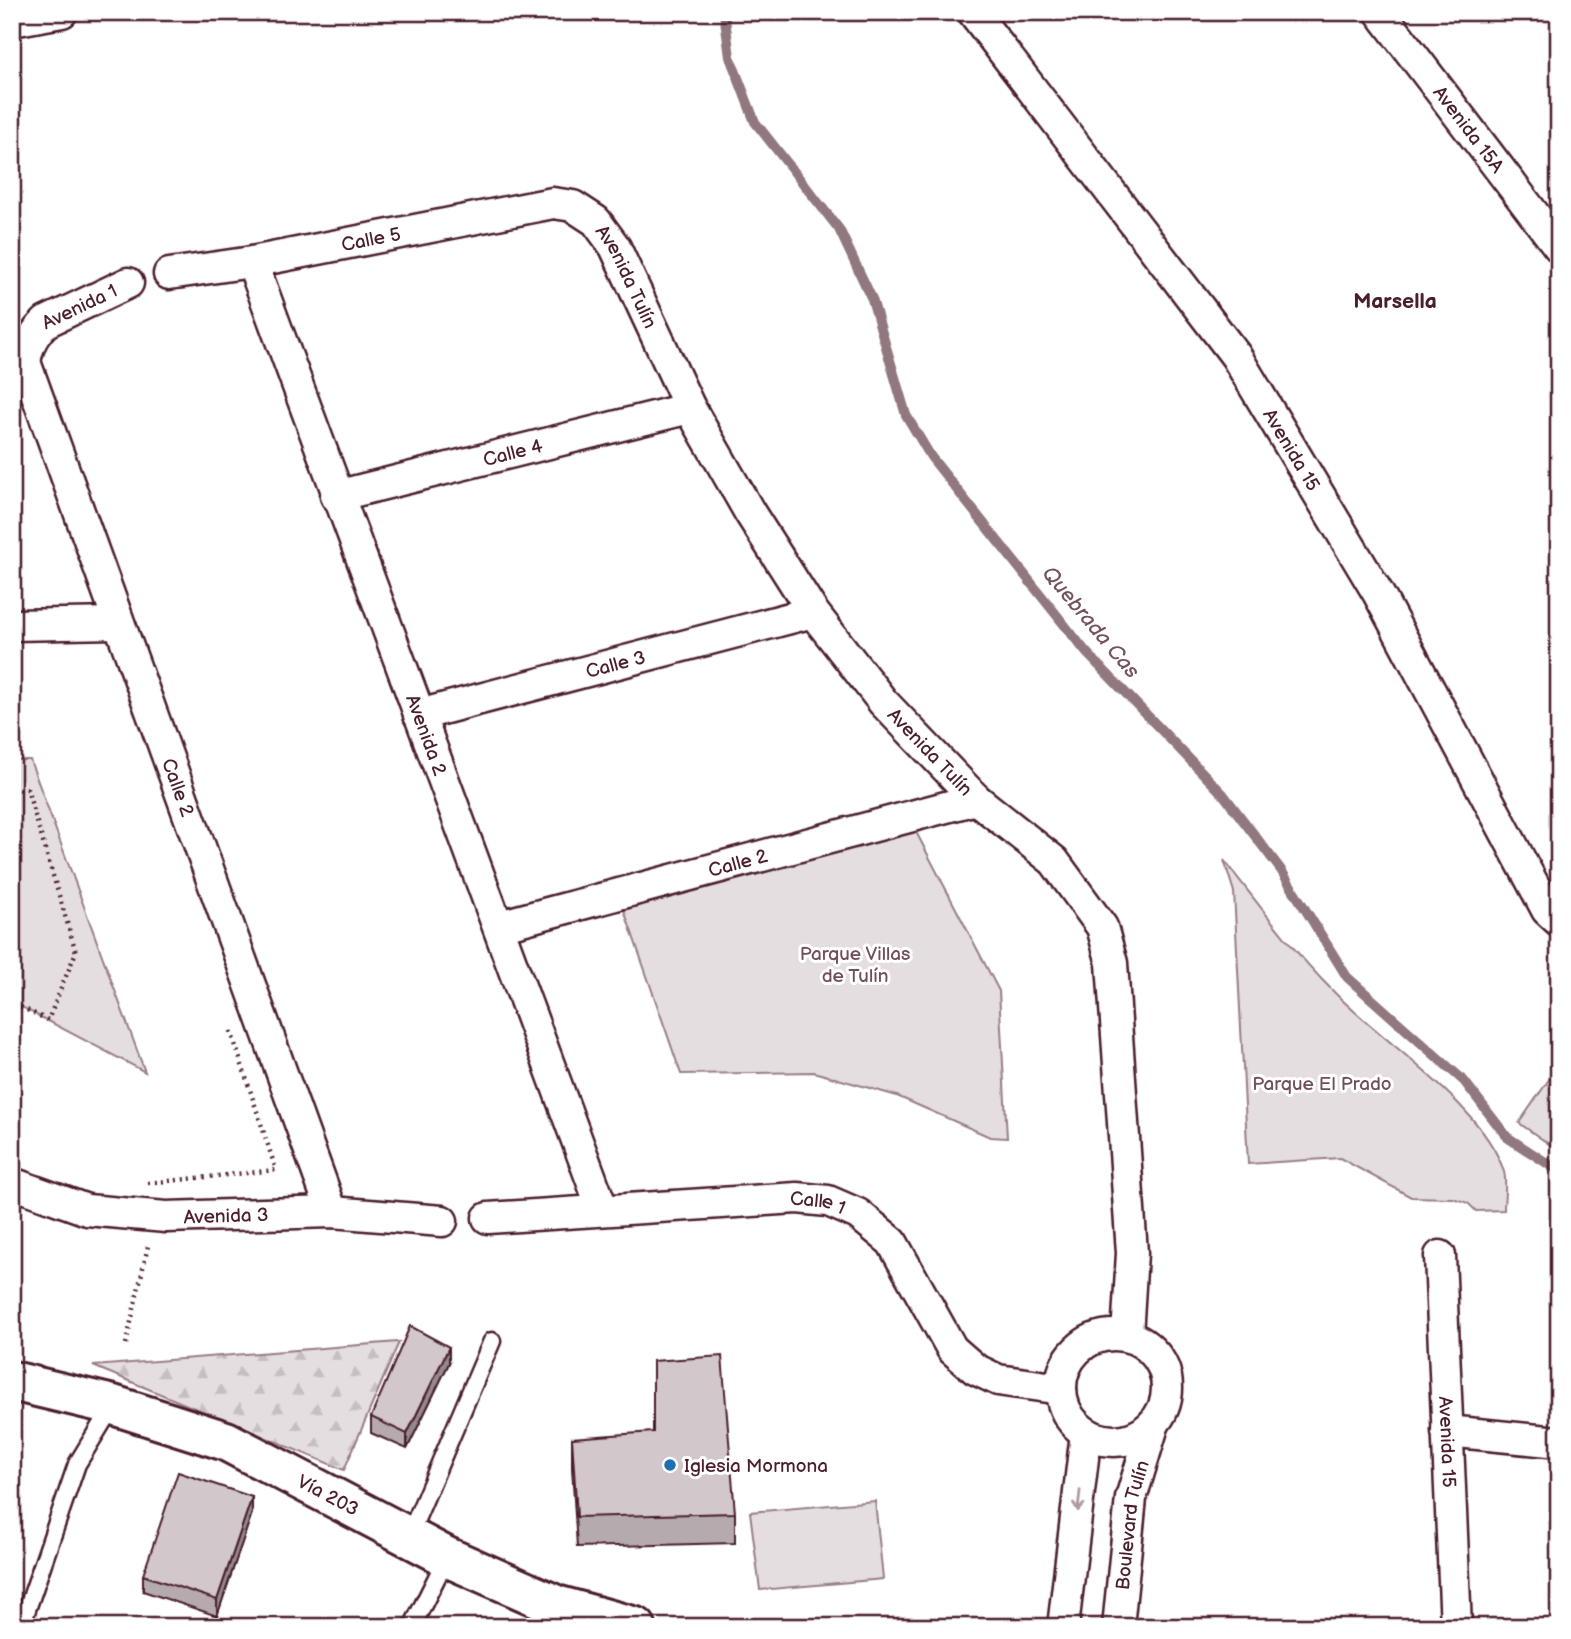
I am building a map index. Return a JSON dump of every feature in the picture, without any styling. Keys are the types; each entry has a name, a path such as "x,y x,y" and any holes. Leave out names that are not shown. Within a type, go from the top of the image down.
{"main road":[{"name":"Vía 203","path":"12,1381 113,1405 226,1441 447,1557 556,1605 636,1627"}],"street":[{"path":"12,21 62,12"},
{"name":"Avenida 15","path":"973,12 1236,356 1378,593 1547,910 1559,921"},
{"name":"Avenida 15A","path":"1380,12 1559,247"},
{"name":"Calle 5","path":"169,274 252,262 534,206 553,203 573,206"},
{"name":"Avenida Tulín","path":"573,206 596,221 615,247 690,408 750,513 813,612 883,702 976,799 1054,861 1101,928 1108,951 1132,1253 1127,1336"},
{"name":"Avenida 2","path":"252,262 602,1208"},
{"name":"Avenida 1","path":"19,363 35,332 46,322 128,283"},
{"name":"Calle 2","path":"19,363 332,1212"},
{"name":"Calle 4","path":"337,496 690,408"},
{"name":"Calle 3","path":"419,715 813,612"},
{"path":"12,625 117,623"},
{"name":"Calle 2","path":"499,926 976,799"},
{"name":"Avenida 3","path":"12,1183 87,1210 153,1216 332,1212 442,1221"},
{"name":"Calle 1","path":"488,1218 602,1208 797,1198 828,1201 858,1214 892,1241 952,1349 975,1369 999,1380 1061,1389"},
{"name":"Avenida 15","path":"1440,1256 1456,1627"},
{"path":"1063,1627 1086,1433 1073,1422 1064,1407 1061,1389 1066,1366 1081,1346 1095,1338 1127,1336"},
{"name":"Boulevard Tulín","path":"1118,1627 1131,1498 1167,1390 1165,1372 1157,1356 1143,1344 1127,1336"},
{"name":"Boulevard Tulín","path":"1086,1433 1100,1439 1122,1440 1142,1433 1154,1423"},
{"path":"1447,1431 1559,1442"}],"lane":[{"path":"409,1536 492,1341"},
{"path":"21,1627 77,1464 113,1405"},
{"path":"412,1627 447,1557"}],"path":[{"path":"12,790 27,789 76,952 48,1020 12,1003"},
{"path":"137,1184 276,1170 230,1027"},
{"path":"125,1344 151,1235"}],"green space":[{"path":"12,760 30,760 145,1072 12,1002"},
{"name":"Parque Villas de Tulín","path":"915,830 999,991 1007,1138 990,1137 897,1096 814,1072 681,1074 623,907"},
{"name":"Parque El Prado","path":"1224,860 1318,976 1454,1099 1476,1123 1493,1147 1504,1172 1504,1210 1476,1211 1468,1203 1453,1198 1411,1197 1340,1158 1248,1164 1234,892"},
{"path":"1559,1065 1559,1151 1519,1123"},
{"path":"399,1342 344,1470 93,1366"},
{"path":"875,1501 883,1579 760,1590 750,1512"}],"building":[{"path":"410,1326 449,1347 407,1434 371,1417"},
{"name":"Iglesia Mormona","path":"722,1356 735,1513 577,1517 572,1438 653,1432 653,1361"},
{"path":"178,1472 252,1497 217,1600 143,1575"}],"waterway":[{"name":"Quebrada Cas","path":"724,12 730,57 755,122 839,229 872,299 906,415 931,457 1086,652 1223,794 1281,870 1347,977 1464,1081 1507,1137 1559,1171"}],"place":[{"name":"Iglesia Mormona","path":"670,1465"}],"district":[{"name":"Marsella","path":"1395,301"}]}
